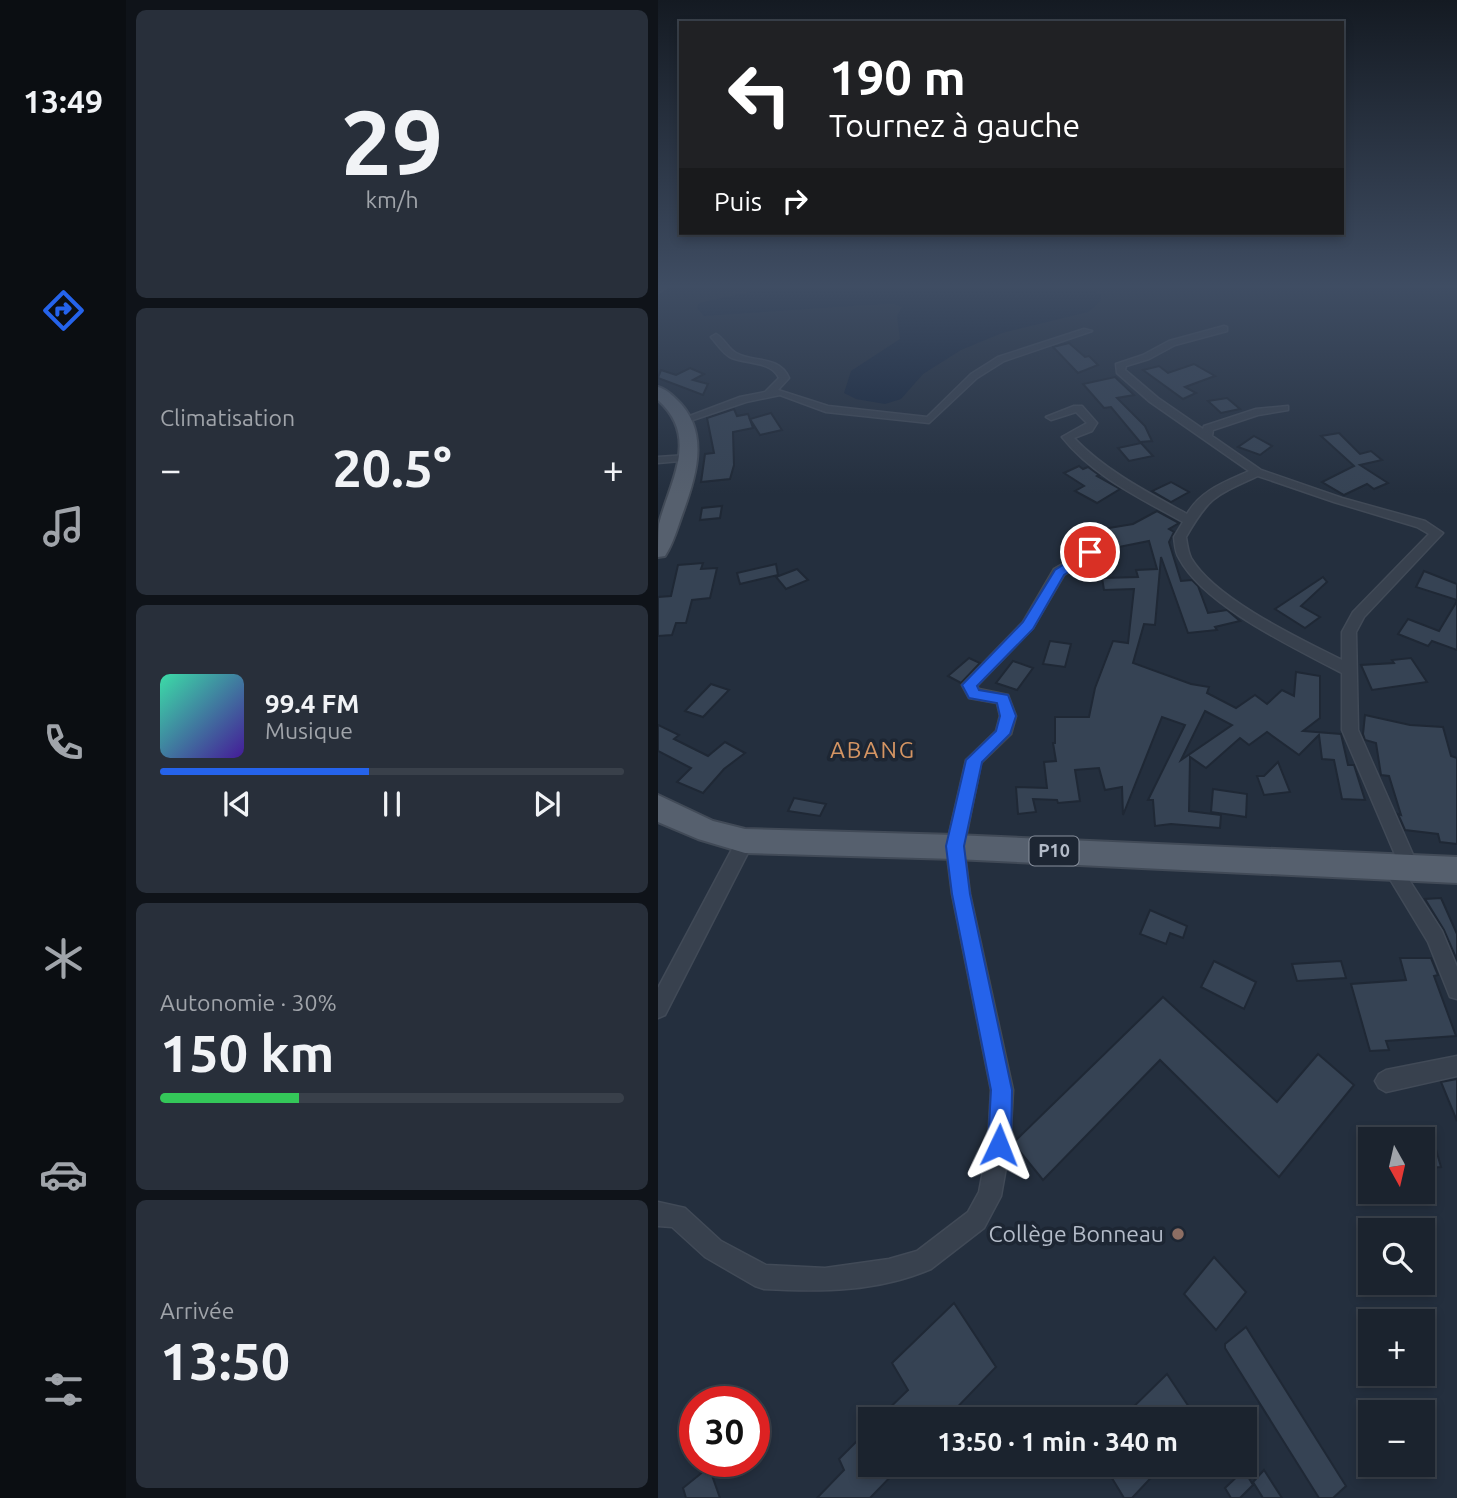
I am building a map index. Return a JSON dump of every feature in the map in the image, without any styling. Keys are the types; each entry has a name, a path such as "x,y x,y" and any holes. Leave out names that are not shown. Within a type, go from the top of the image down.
{"main road":[{"path":"658,392 677,408 688,431 687,458 681,490 658,551"},
{"name":"P10","path":"658,806 664,812 708,831 745,841 955,846 1457,870"}],"street":[{"path":"732,355 766,363 782,371 784,378 769,393"},
{"path":"684,420 769,393 789,394 826,409 929,420 974,376 1001,359 1014,355"},
{"path":"1150,355 1121,364 1120,368 1154,400 1257,472 1338,500 1421,524 1437,533 1352,623 1349,632 1350,730 1400,866 1457,990"},
{"path":"1051,417 1078,408 1092,423 1088,429 1067,437 1079,451 1099,468 1191,521"},
{"path":"1207,437 1208,428 1256,412 1284,408"},
{"path":"658,460 687,458"},
{"path":"1257,472 1213,492 1198,506 1180,537 1184,556 1195,572 1224,597 1349,670"},
{"path":"658,1214 677,1216 713,1249 764,1277 825,1280 889,1271 923,1261 976,1220 990,1196 999,1145 1002,1090 961,894 955,846 974,760 1003,734 1008,716 1003,699 974,694 970,685 1028,625 1059,572 1090,552"},
{"path":"658,1008 745,841"},
{"path":"1386,1081 1457,1066"}],"water":[{"path":"876,355 953,355 923,374 901,399 885,404 856,399 844,393 851,371"}],"building":[{"path":"1061,355 1089,356 1098,365 1078,373"},
{"path":"1194,364 1215,376 1185,387 1196,393 1183,399 1143,370 1159,366 1168,373"},
{"path":"690,368 704,374 693,380 708,384 703,395 658,378 661,370 676,375"},
{"path":"1115,377 1134,395 1117,398 1145,426 1152,441 1140,442 1111,407 1104,408 1083,384"},
{"path":"1227,398 1240,409 1221,413 1208,401"},
{"path":"734,409 737,416 748,414 753,428 733,432 734,465 730,479 701,482 705,454 714,453 707,418"},
{"path":"771,413 782,430 760,435 750,419"},
{"path":"1339,433 1360,454 1371,451 1382,460 1360,465 1388,483 1374,489 1367,484 1344,495 1322,482 1354,466 1321,436"},
{"path":"1254,436 1272,446 1260,455 1238,447"},
{"path":"1141,443 1153,456 1129,461 1118,448"},
{"path":"1079,466 1083,469 1088,467 1099,475 1097,476 1120,489 1097,503 1075,491 1084,486 1064,473"},
{"path":"1171,482 1189,492 1171,502 1152,491"},
{"path":"722,506 720,518 700,520 702,508"},
{"path":"1157,511 1179,523 1169,529 1174,532 1169,542 1181,581 1192,580 1198,586 1208,613 1227,610 1240,621 1215,627 1217,630 1188,633 1161,557 1155,625 1144,624 1133,663 1191,684 1209,687 1207,693 1236,708 1255,695 1267,704 1282,690 1294,696 1296,672 1320,676 1320,718 1303,731 1341,734 1348,765 1354,765 1365,800 1342,799 1334,760 1322,759 1319,735 1299,755 1267,732 1249,745 1240,738 1206,768 1190,757 1189,811 1221,815 1220,828 1171,824 1155,826 1153,800 1148,800 1185,725 1162,717 1123,815 1122,787 1105,790 1099,768 1075,770 1080,801 1058,803 1057,800 1033,799 1036,812 1018,814 1016,787 1047,788 1044,762 1056,761 1053,743 1055,717 1089,717 1095,688 1113,641 1128,643 1134,589 1104,590 1102,578 1138,577 1136,570 1157,569 1149,541 1114,548 1103,529 1133,524","holes":["1205,711 1232,725 1181,760"]},
{"path":"703,563 701,569 717,568 710,598 692,600 686,623 676,623 672,635 658,636 658,597 671,596 678,565"},
{"path":"776,564 778,575 740,584 737,573"},
{"path":"797,569 808,580 786,589 776,577"},
{"path":"1424,571 1457,584 1457,600 1416,587"},
{"path":"1323,577 1327,582 1301,606 1320,617 1305,628 1275,609"},
{"path":"1457,601 1457,650 1432,641 1428,646 1398,634 1408,619 1439,631"},
{"path":"1050,641 1071,644 1065,667 1043,664"},
{"path":"969,658 980,663 961,683 948,676"},
{"path":"1411,658 1427,682 1372,690 1361,665 1394,663 1392,660"},
{"path":"1013,661 1033,668 1017,690 996,683"},
{"path":"711,684 729,690 703,717 685,711"},
{"path":"1365,715 1410,725 1443,727 1451,756 1457,758 1457,844 1440,842 1438,834 1405,830 1398,814 1401,815 1389,776 1381,775 1376,743 1365,740"},
{"path":"658,725 679,735 674,739 708,756 725,742 745,753 724,769 703,793 677,782 691,768 658,751"},
{"path":"1278,762 1290,792 1264,795 1257,776 1264,776"},
{"path":"1213,789 1247,794 1246,817 1211,812"},
{"path":"794,798 826,804 820,816 788,811"},
{"path":"1441,898 1457,934 1457,960 1444,930 1425,899"},
{"path":"1150,910 1187,926 1183,938 1170,933 1166,944 1140,934"},
{"path":"1400,958 1431,958 1438,975 1434,976 1456,1036 1386,1041 1389,1050 1370,1051 1351,984 1406,980"},
{"path":"1214,961 1256,982 1244,1009 1201,987"},
{"path":"1341,961 1346,978 1297,981 1292,964"},
{"path":"1163,997 1277,1102 1318,1054 1354,1085 1279,1177 1160,1060 1043,1180 1013,1143"},
{"path":"1457,1079 1457,1121 1441,1082"},
{"path":"1435,1146 1441,1167 1435,1167"},
{"path":"1214,1257 1246,1292 1216,1330 1184,1294"},
{"path":"954,1303 996,1367 958,1407 890,1407 908,1390 892,1363"},
{"path":"1246,1327 1346,1486 1333,1498 1319,1498 1225,1348 1225,1344"},
{"path":"1167,1374 1189,1407 1133,1407"},
{"path":"858,1440 858,1477 890,1477 870,1498 817,1498 844,1470 839,1459"},
{"path":"1264,1470 1282,1498 1263,1498 1253,1482"},
{"path":"697,1477 713,1477 720,1498 686,1498 683,1488"},
{"path":"1111,1477 1152,1477 1132,1498 1124,1498"},
{"path":"1237,1477 1248,1477 1253,1485 1240,1498 1231,1498 1225,1488"}],"place":[{"name":"Collège Bonneau","path":"1178,1234"}],"district":[{"name":"ABANG","path":"873,750"}],"route":[{"path":"999,1145 1002,1090 980,993 961,894 955,846 974,760 1003,734 1008,716 1003,699 974,694 970,685 1028,625 1059,572 1090,552"}]}
